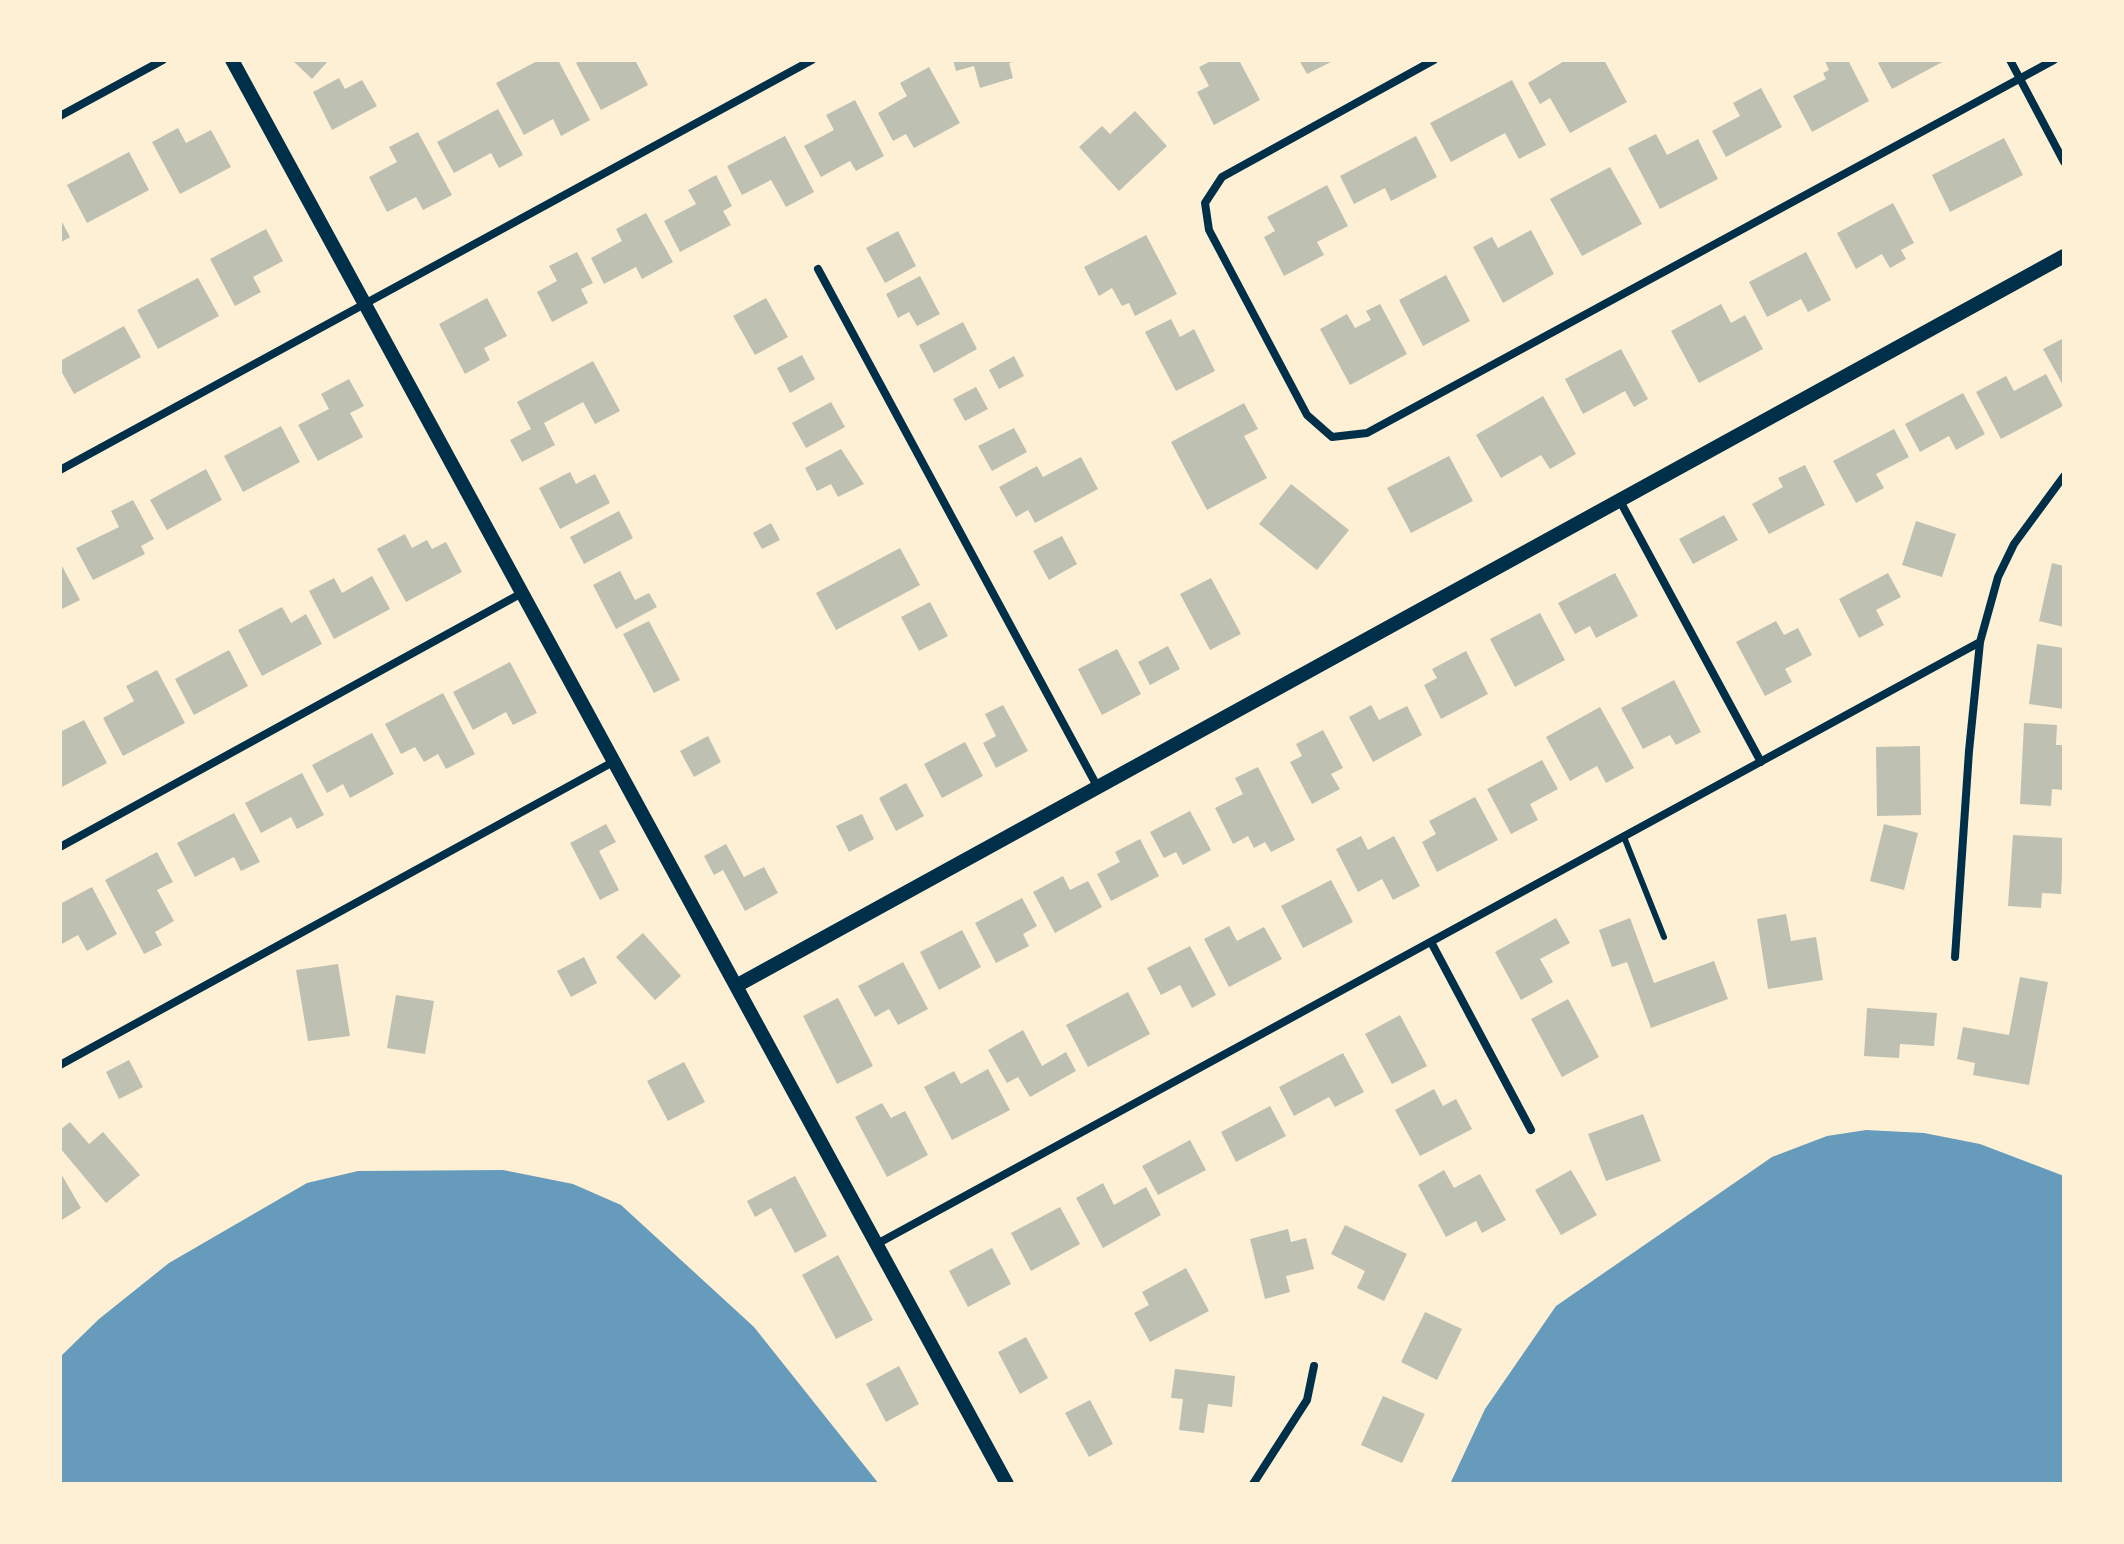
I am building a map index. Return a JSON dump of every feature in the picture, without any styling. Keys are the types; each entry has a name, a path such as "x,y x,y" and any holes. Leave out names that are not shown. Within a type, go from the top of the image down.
{"street":[{"path":"60,116 163,60"},
{"path":"232,60 1007,1484"},
{"path":"60,470 812,60"},
{"path":"1434,60 1222,177 1205,203 1209,230 1307,415 1332,437 1367,433 2054,60"},
{"path":"2010,60 2064,162"},
{"path":"736,986 2064,256"},
{"path":"818,269 1097,786"},
{"path":"1955,957 1980,642 1998,577 2014,544 2064,476"},
{"path":"1620,501 1761,762"},
{"path":"60,847 522,593"},
{"path":"875,1245 1980,642"},
{"path":"60,1065 613,762"},
{"path":"1431,942 1531,1130"},
{"path":"1253,1484 1307,1400 1314,1366"}],"lane":[{"path":"1624,837 1664,937"}],"water":[{"path":"1866,1130 1924,1133 1980,1144 2064,1176 2064,1484 1450,1484 1485,1409 1556,1306 1772,1157 1827,1136"},
{"path":"503,1170 573,1184 621,1205 754,1327 879,1484 60,1484 60,1357 99,1319 169,1263 307,1183 358,1171"}],"building":[{"path":"292,60 329,60 312,79"},
{"path":"539,60 558,60 590,120 561,136 553,119 524,135 496,83"},
{"path":"582,60 635,60 648,85 601,110 576,63"},
{"path":"953,60 1017,61 1009,63 1013,78 980,88 974,66 956,71"},
{"path":"1213,60 1239,60 1260,100 1214,125 1197,92 1209,86 1199,67"},
{"path":"1299,60 1335,60 1307,74"},
{"path":"1566,60 1604,60 1627,102 1570,133 1550,98 1540,104 1528,83"},
{"path":"1848,60 1869,101 1812,132 1793,96 1826,79 1823,73 1829,70 1825,61"},
{"path":"1883,60 1946,60 1892,89 1878,63"},
{"path":"929,67 960,123 914,148 906,134 893,141 878,113 907,96 900,83"},
{"path":"339,78 345,89 362,80 377,106 332,130 313,92"},
{"path":"1512,80 1546,145 1519,159 1505,133 1451,162 1430,123"},
{"path":"1761,88 1782,127 1726,157 1712,131 1740,116 1733,103"},
{"path":"855,100 884,156 856,171 850,161 821,177 804,146 834,130 826,115"},
{"path":"498,109 523,155 499,168 491,153 454,173 437,142"},
{"path":"1135,111 1167,146 1119,191 1079,147 1102,126 1110,134"},
{"path":"178,128 186,143 211,130 231,167 180,194 152,142"},
{"path":"418,132 452,195 423,210 416,197 387,212 369,177 397,162 389,147"},
{"path":"1656,134 1667,155 1698,139 1718,179 1660,209 1628,148"},
{"path":"785,136 814,192 786,207 771,180 742,195 727,166"},
{"path":"1416,136 1437,177 1391,201 1385,188 1354,204 1340,176"},
{"path":"2004,138 2023,175 1950,212 1932,175"},
{"path":"129,152 149,190 87,223 67,185"},
{"path":"1610,167 1642,224 1582,256 1550,199"},
{"path":"716,175 732,206 723,211 731,225 680,252 664,221 696,204 688,190"},
{"path":"1327,185 1348,226 1317,242 1324,255 1284,276 1264,237 1275,231 1267,217"},
{"path":"1893,203 1914,243 1901,250 1906,259 1890,268 1882,254 1856,269 1837,233"},
{"path":"646,213 673,262 642,279 636,267 604,284 591,258 622,241 616,229"},
{"path":"60,218 70,237 60,243"},
{"path":"266,229 283,261 253,277 261,292 235,306 210,259"},
{"path":"1531,230 1554,274 1503,303 1473,247 1492,237 1498,248"},
{"path":"898,231 916,266 885,283 866,248"},
{"path":"1146,235 1177,294 1135,316 1129,303 1122,306 1112,288 1099,296 1084,267"},
{"path":"577,252 593,283 581,289 588,303 552,322 537,292 557,281 549,266"},
{"path":"1806,252 1831,300 1808,312 1801,299 1767,317 1749,282"},
{"path":"1446,275 1470,321 1423,346 1399,300"},
{"path":"920,276 940,314 917,326 909,312 898,318 886,294"},
{"path":"198,278 219,316 158,349 137,310"},
{"path":"487,298 507,336 484,348 490,360 465,374 439,324"},
{"path":"766,298 788,337 755,355 733,316"},
{"path":"1380,304 1407,354 1350,385 1320,329 1347,314 1355,328 1371,320 1366,311"},
{"path":"1721,304 1731,323 1745,315 1763,349 1699,383 1671,331"},
{"path":"1171,319 1180,337 1194,329 1215,371 1176,391 1145,332"},
{"path":"963,322 977,349 934,373 919,345"},
{"path":"124,326 141,357 74,394 60,369 60,361"},
{"path":"2064,338 2064,387 2043,349"},
{"path":"1621,349 1648,399 1634,407 1625,391 1583,414 1565,379"},
{"path":"802,355 815,379 790,393 777,368"},
{"path":"1014,356 1024,376 999,389 989,370"},
{"path":"593,361 620,411 595,424 583,402 544,423 555,445 522,462 510,440 531,429 517,402"},
{"path":"2046,374 2063,406 2001,439 1976,392 2006,376 2014,391"},
{"path":"349,379 364,406 350,413 363,437 318,461 298,425 329,409 321,394"},
{"path":"976,387 988,409 965,421 953,399"},
{"path":"1963,393 1985,434 1956,450 1949,436 1920,452 1905,424"},
{"path":"1543,396 1576,454 1550,469 1541,455 1501,478 1476,435"},
{"path":"831,402 845,427 806,448 792,423"},
{"path":"1244,403 1258,429 1244,436 1267,478 1207,510 1171,442"},
{"path":"281,426 300,462 243,492 224,456"},
{"path":"1014,428 1027,452 992,471 978,446"},
{"path":"1894,429 1909,457 1876,474 1884,488 1856,503 1833,461"},
{"path":"841,449 864,484 838,497 831,484 817,491 805,468"},
{"path":"1449,456 1473,501 1411,533 1387,488"},
{"path":"1081,457 1098,489 1035,523 1028,510 1016,517 999,487 1037,466 1043,477"},
{"path":"1805,465 1825,505 1769,534 1752,504 1783,487 1778,478"},
{"path":"206,469 222,500 167,530 150,500"},
{"path":"570,472 576,484 595,474 610,503 560,529 539,488"},
{"path":"1291,484 1349,530 1317,570 1259,524"},
{"path":"133,500 154,539 141,546 145,554 93,580 76,548 119,527 111,511"},
{"path":"619,511 633,538 584,564 570,537"},
{"path":"1724,515 1738,540 1693,564 1679,539"},
{"path":"1916,521 1956,534 1942,577 1902,565"},
{"path":"771,523 780,540 762,549 753,533"},
{"path":"405,534 412,548 427,540 432,549 446,542 462,572 406,602 377,549"},
{"path":"1062,536 1077,564 1049,580 1033,551"},
{"path":"900,548 920,585 836,630 816,593"},
{"path":"60,562 80,600 60,610"},
{"path":"2052,563 2064,566 2064,627 2039,621"},
{"path":"620,571 635,600 649,593 657,607 616,629 593,585"},
{"path":"1615,573 1638,616 1596,638 1590,626 1575,634 1558,603"},
{"path":"1888,573 1901,597 1876,610 1884,625 1859,638 1839,599"},
{"path":"372,576 390,609 334,639 309,591 334,578 342,593"},
{"path":"1211,578 1241,634 1210,650 1180,594"},
{"path":"930,602 948,636 919,651 901,617"},
{"path":"282,607 291,623 306,614 322,644 262,676 238,630"},
{"path":"1540,613 1565,660 1515,687 1490,639"},
{"path":"649,621 680,680 654,693 623,634"},
{"path":"1776,621 1784,635 1798,628 1812,655 1785,669 1792,682 1765,696 1736,642"},
{"path":"2037,644 2064,648 2064,709 2029,704"},
{"path":"1168,646 1180,669 1150,685 1138,662"},
{"path":"1117,649 1141,694 1102,715 1078,669"},
{"path":"229,650 248,686 194,715 175,679"},
{"path":"1466,651 1488,694 1441,719 1424,685 1437,678 1432,669"},
{"path":"510,662 537,713 513,725 506,712 473,730 453,692"},
{"path":"157,670 185,723 123,756 103,718 134,701 126,686"},
{"path":"1674,680 1701,732 1676,745 1670,735 1643,749 1621,708"},
{"path":"443,693 475,754 446,769 438,754 424,762 415,747 401,754 385,724"},
{"path":"1003,705 1028,751 996,768 983,743 996,736 985,714"},
{"path":"1371,705 1379,720 1407,706 1422,735 1373,762 1349,717"},
{"path":"1600,707 1634,768 1606,783 1597,766 1570,781 1546,737"},
{"path":"84,720 107,763 60,788 60,732"},
{"path":"2024,723 2057,725 2056,745 2064,745 2064,790 2052,789 2051,806 2020,804"},
{"path":"1323,730 1343,768 1331,774 1340,789 1312,804 1290,762 1302,756 1296,744"},
{"path":"372,733 394,774 350,798 343,784 327,793 312,765"},
{"path":"708,736 721,762 694,777 680,751"},
{"path":"965,742 983,776 942,798 924,764"},
{"path":"1920,746 1921,815 1877,816 1876,747"},
{"path":"1542,760 1558,789 1530,804 1538,820 1511,834 1487,789"},
{"path":"1258,767 1295,840 1271,852 1265,842 1254,848 1248,836 1233,844 1215,808 1243,794 1235,778"},
{"path":"302,773 324,815 297,829 291,817 261,833 245,803"},
{"path":"906,783 924,816 896,831 879,798"},
{"path":"1475,797 1498,840 1437,872 1422,842 1436,834 1429,821"},
{"path":"1190,811 1211,850 1183,865 1176,852 1164,858 1150,832"},
{"path":"234,813 260,862 241,871 234,857 195,877 177,843"},
{"path":"862,814 874,839 849,852 836,826"},
{"path":"606,824 616,842 599,851 619,890 600,900 570,843"},
{"path":"1884,824 1918,833 1904,890 1870,881"},
{"path":"2013,835 2064,838 2061,894 2042,893 2041,908 2008,906"},
{"path":"1361,836 1368,850 1394,836 1420,886 1393,900 1382,879 1358,892 1336,849"},
{"path":"1140,839 1159,876 1111,901 1097,874 1120,862 1115,852"},
{"path":"726,844 744,877 764,867 778,893 745,911 723,870 714,875 704,856"},
{"path":"157,852 173,882 157,890 174,921 155,932 162,945 144,954 105,880"},
{"path":"1063,876 1070,890 1088,881 1102,907 1055,933 1033,892"},
{"path":"1331,880 1353,922 1303,948 1281,906"},
{"path":"92,887 117,934 87,951 78,935 60,945 60,904"},
{"path":"1022,898 1037,926 1023,934 1029,946 996,963 975,923"},
{"path":"1786,914 1791,941 1816,937 1823,980 1768,989 1757,919"},
{"path":"1556,918 1570,943 1540,959 1553,982 1521,1000 1495,952"},
{"path":"1630,918 1654,983 1714,961 1728,999 1651,1028 1627,962 1612,967 1599,930"},
{"path":"1229,926 1237,941 1264,927 1282,959 1229,987 1204,939"},
{"path":"962,930 981,967 939,990 920,952"},
{"path":"643,933 681,976 655,1000 616,957"},
{"path":"1190,946 1216,995 1192,1008 1180,985 1161,995 1147,968"},
{"path":"584,957 597,983 571,997 557,971"},
{"path":"903,962 928,1009 898,1025 889,1009 875,1017 858,986"},
{"path":"338,964 350,1036 308,1041 296,970"},
{"path":"2020,977 2048,982 2029,1085 1973,1075 1975,1063 1957,1059 1963,1027 2009,1035"},
{"path":"1128,992 1150,1034 1088,1067 1066,1025"},
{"path":"396,995 434,1001 425,1054 387,1048"},
{"path":"838,998 873,1066 837,1084 803,1016"},
{"path":"1568,999 1599,1057 1562,1077 1531,1019"},
{"path":"1867,1008 1937,1013 1934,1046 1900,1044 1899,1058 1864,1056"},
{"path":"1400,1015 1427,1066 1392,1084 1365,1034"},
{"path":"1023,1030 1042,1066 1066,1052 1076,1071 1030,1097 1018,1077 1007,1083 988,1050"},
{"path":"1343,1053 1364,1092 1335,1107 1329,1097 1294,1116 1279,1087"},
{"path":"129,1060 143,1087 119,1099 106,1072"},
{"path":"684,1062 705,1102 668,1121 647,1081"},
{"path":"988,1069 1010,1110 952,1140 924,1087 954,1071 961,1084"},
{"path":"1434,1089 1443,1106 1456,1099 1472,1129 1420,1156 1395,1110"},
{"path":"882,1103 891,1118 905,1111 928,1155 887,1177 855,1117"},
{"path":"1270,1106 1286,1136 1236,1162 1221,1132"},
{"path":"1643,1114 1661,1161 1606,1181 1588,1134"},
{"path":"70,1122 89,1144 103,1132 140,1175 106,1203 60,1148 60,1130"},
{"path":"1190,1140 1206,1170 1158,1195 1142,1166"},
{"path":"1444,1170 1454,1188 1480,1174 1506,1220 1482,1233 1476,1221 1446,1237 1418,1185"},
{"path":"1571,1170 1597,1215 1561,1235 1535,1190"},
{"path":"60,1172 81,1208 60,1221"},
{"path":"795,1176 827,1236 795,1253 771,1208 755,1217 747,1201"},
{"path":"1103,1183 1114,1205 1146,1187 1161,1215 1103,1248 1076,1198"},
{"path":"1060,1207 1080,1244 1031,1271 1011,1233"},
{"path":"1345,1225 1407,1254 1384,1301 1357,1288 1365,1271 1331,1254"},
{"path":"1288,1229 1291,1242 1306,1238 1314,1269 1286,1276 1290,1292 1265,1299 1250,1239"},
{"path":"992,1248 1011,1284 968,1307 949,1271"},
{"path":"838,1255 873,1320 836,1339 802,1275"},
{"path":"1186,1268 1209,1311 1150,1342 1134,1313 1149,1305 1142,1292"},
{"path":"1425,1312 1462,1329 1437,1380 1401,1362"},
{"path":"1026,1337 1048,1378 1020,1394 998,1352"},
{"path":"899,1366 919,1404 886,1422 866,1384"},
{"path":"1175,1369 1235,1376 1232,1407 1208,1404 1204,1433 1179,1430 1183,1399 1171,1398"},
{"path":"1383,1396 1425,1414 1402,1463 1361,1445"},
{"path":"1090,1400 1113,1444 1089,1457 1065,1413"}]}
